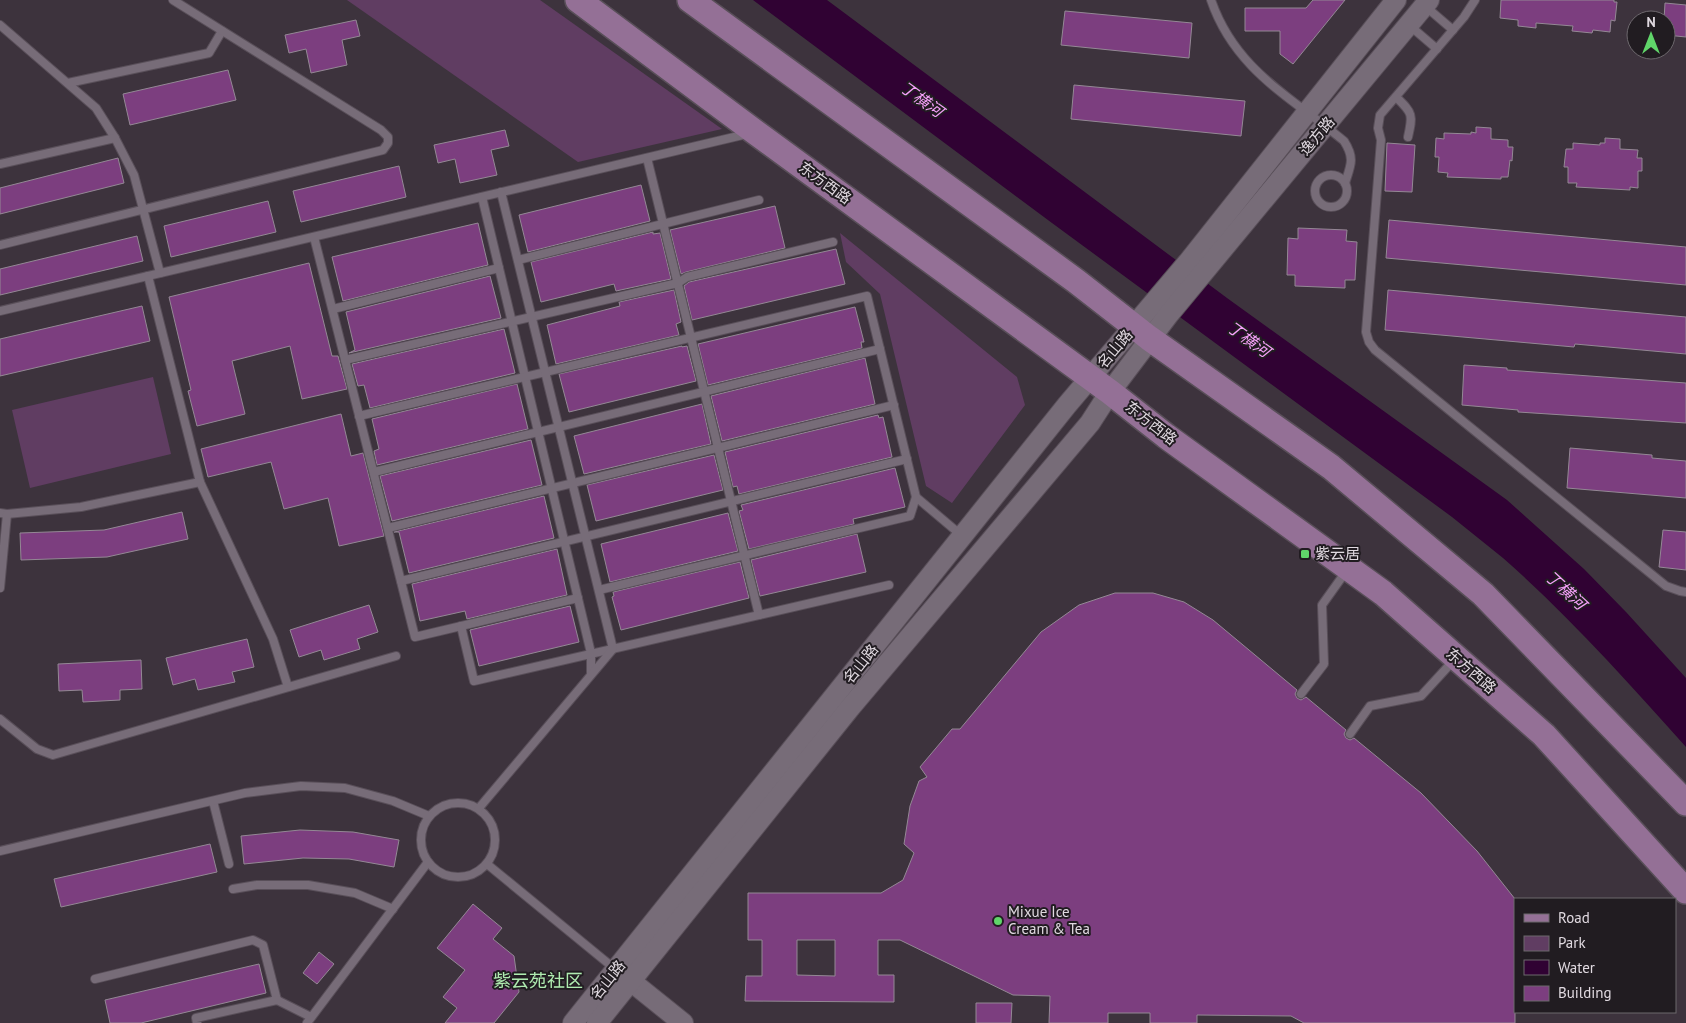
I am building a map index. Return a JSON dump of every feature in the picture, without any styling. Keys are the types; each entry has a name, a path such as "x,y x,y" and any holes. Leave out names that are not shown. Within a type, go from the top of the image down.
{"main road":[{"name":"东方西路","path":"578,0 1101,385 1166,436 1382,593 1544,735 1686,891"},
{"path":"690,0 1076,281 1142,332 1330,467 1483,594 1686,804"}],"street":[{"name":"逸方路","path":"1197,267 1307,113 1396,0"},
{"name":"逸方路","path":"1197,267 1326,126 1427,3"},
{"path":"1142,332 1197,267"},
{"name":"名山路","path":"597,1023 624,976 962,537 1101,385 1142,332"},
{"name":"名山路","path":"573,1023 624,976 1090,423 1101,385"},
{"path":"624,976 683,1023"}],"lane":[{"path":"0,244 384,150 388,143 388,136 381,130 173,0"},
{"path":"1211,0 1217,18 1238,53 1270,84 1344,141 1350,151 1352,162 1345,183 1347,194 1344,199 1336,206 1330,207 1321,203 1315,195 1316,185 1322,177 1327,175 1337,176 1345,183"},
{"path":"1475,0 1464,17 1380,115 1378,128 1380,140 1366,332 1368,342 1666,586 1686,592"},
{"path":"1427,3 1453,30"},
{"path":"0,25 96,108 115,138 134,175 160,273"},
{"path":"1408,26 1437,49"},
{"path":"68,83 209,52 222,31"},
{"path":"1396,97 1409,109 1412,120 1408,137"},
{"path":"0,311 755,132"},
{"path":"0,164 115,138"},
{"path":"647,158 759,615"},
{"path":"501,192 613,648"},
{"path":"482,197 591,654 591,674"},
{"path":"518,260 759,200"},
{"path":"314,237 415,637 578,598"},
{"path":"346,360 678,283 687,277 833,242"},
{"path":"333,309 499,268"},
{"path":"148,276 200,482 273,639 288,687"},
{"path":"360,416 867,296 916,497 910,516 598,590"},
{"path":"374,472 880,349"},
{"path":"388,528 894,405"},
{"path":"401,581 907,459"},
{"path":"0,588 3,514 81,507 200,482"},
{"path":"916,497 962,537"},
{"path":"1301,694 1324,664 1322,605 1348,568"},
{"path":"460,626 474,681 889,585"},
{"path":"479,808 613,648"},
{"path":"0,719 37,749 53,755 396,656"},
{"path":"1350,734 1370,706 1421,696 1456,658"},
{"path":"0,851 245,793 301,786 345,788 393,801 428,816"},
{"path":"213,801 229,864"},
{"path":"451,803 464,803 479,808 490,820 496,834 495,850 487,864 475,874 460,878 446,876 432,868 423,856 420,841 422,828 428,816 438,808 451,803"},
{"path":"95,978 254,940 263,945 277,1000 309,1020 428,862"},
{"path":"487,864 624,976"},
{"path":"233,888 257,885 308,885 355,893 393,908"},
{"path":"197,1023 196,1018 277,1000"}],"green space":[{"path":"347,0 540,0 722,129 578,162"},
{"path":"840,233 1017,377 1025,405 952,503 926,486 880,294 846,262"},
{"path":"153,377 171,454 30,488 12,410"}],"water":[{"name":"丁横河","path":"753,0 827,0 1227,298 1507,500 1584,569 1686,678 1686,747 1551,602 1503,558 1452,517"}],"building":[{"path":"1313,0 1345,0 1293,64 1280,54 1280,31 1245,31 1245,8 1306,8"},
{"path":"1501,0 1614,0 1614,2 1617,2 1615,21 1611,20 1610,32 1593,30 1592,33 1572,31 1573,26 1536,23 1536,28 1518,26 1518,20 1500,18"},
{"path":"1665,3 1686,5 1686,37 1676,36 1676,10 1665,10"},
{"path":"1065,11 1192,23 1189,58 1061,45"},
{"path":"356,20 360,36 342,40 347,65 311,73 306,49 289,53 285,35"},
{"path":"228,70 236,100 130,125 123,94"},
{"path":"1074,85 1245,101 1241,136 1071,119"},
{"path":"1476,127 1491,128 1491,139 1508,140 1508,147 1513,147 1508,177 1501,177 1501,179 1447,177 1448,173 1438,172 1439,157 1435,157 1436,138 1444,139 1444,133 1476,133"},
{"path":"505,130 509,146 491,150 497,175 460,183 455,159 438,163 434,145"},
{"path":"1605,138 1620,139 1620,149 1638,150 1637,158 1642,158 1642,171 1638,171 1638,188 1630,187 1630,190 1576,187 1577,183 1568,183 1568,167 1564,167 1566,149 1573,149 1573,143 1600,145 1600,143 1605,143"},
{"path":"1387,143 1415,145 1412,192 1385,191"},
{"path":"118,158 124,183 0,214 0,188"},
{"path":"399,166 406,197 301,222 293,191"},
{"path":"641,185 650,221 528,252 519,215"},
{"path":"268,201 276,232 171,257 164,226"},
{"path":"775,206 785,248 681,274 670,230"},
{"path":"1389,220 1686,247 1686,285 1386,258"},
{"path":"478,223 488,265 343,301 332,257"},
{"path":"1298,228 1347,230 1346,241 1357,242 1355,280 1345,280 1345,288 1295,286 1295,275 1287,275 1288,238 1298,239"},
{"path":"653,232 653,234 660,233 671,279 616,291 614,284 541,302 531,262"},
{"path":"137,236 143,261 0,295 0,269"},
{"path":"836,249 845,284 692,320 684,286 689,282"},
{"path":"309,263 332,356 338,356 347,389 302,399 290,346 232,361 245,414 197,426 188,391 191,390 169,297"},
{"path":"490,276 501,318 349,353 355,350 346,312"},
{"path":"674,290 681,322 676,324 679,335 556,364 547,325 620,306 619,302"},
{"path":"1388,290 1686,317 1686,354 1575,344 1574,347 1385,330"},
{"path":"142,306 150,341 0,376 0,339"},
{"path":"855,307 864,342 861,342 862,348 708,385 698,344"},
{"path":"504,329 515,373 370,408 364,385 358,386 352,364"},
{"path":"687,346 696,381 569,412 559,374"},
{"path":"865,358 875,404 722,441 711,396"},
{"path":"1464,365 1507,368 1507,370 1686,383 1686,423 1518,412 1518,410 1462,405"},
{"path":"517,384 528,429 377,465 374,451 379,449 372,419"},
{"path":"702,404 711,444 584,474 574,436"},
{"path":"341,414 351,456 363,453 384,536 339,546 328,498 284,509 271,462 208,477 201,449"},
{"path":"878,415 879,418 883,417 892,457 739,494 737,486 733,487 725,452"},
{"path":"531,440 542,485 392,521 380,476"},
{"path":"1570,448 1652,455 1652,458 1686,461 1686,498 1567,488"},
{"path":"714,455 723,490 596,521 587,485"},
{"path":"895,468 905,507 853,519 854,524 749,549 739,511 743,510 741,505"},
{"path":"544,496 554,538 409,573 399,532 394,532"},
{"path":"182,512 188,539 107,557 21,560 20,533 104,530"},
{"path":"728,513 738,551 610,582 601,544"},
{"path":"1663,530 1686,532 1686,570 1659,567"},
{"path":"857,534 866,572 760,596 751,560"},
{"path":"557,549 567,595 467,619 465,611 420,621 412,584"},
{"path":"740,562 749,598 621,630 612,597 614,596 613,592"},
{"path":"1115,593 1153,593 1184,602 1213,620 1297,690 1295,694 1297,698 1301,700 1306,697 1346,730 1344,734 1346,738 1350,740 1354,738 1421,793 1477,851 1514,898 1515,1023 1304,1023 1291,1016 1197,1015 1197,1023 1150,1023 1150,1013 1108,1013 1108,1023 1049,1023 1050,996 1013,995 900,940 878,940 878,975 894,975 894,1002 745,1001 746,976 762,976 762,940 748,940 748,893 881,893 903,880 914,853 904,844 910,806 919,781 927,777 920,767 952,729 960,729 1041,632 1079,605","holes":["797,940 835,940 835,976 797,975"]},
{"path":"369,605 378,632 357,639 360,649 324,660 321,650 299,657 290,630"},
{"path":"570,606 579,642 479,666 470,630"},
{"path":"247,639 254,667 232,672 235,682 198,690 195,679 173,685 166,658"},
{"path":"141,660 142,689 120,690 120,700 83,702 82,690 59,691 58,664"},
{"path":"300,830 353,832 399,840 394,867 349,859 303,858 244,864 241,836"},
{"path":"210,844 217,872 61,907 54,879"},
{"path":"473,904 502,928 493,939 514,956 519,992 494,1023 445,1023 457,1008 443,997 465,970 437,948"},
{"path":"319,952 334,964 317,984 303,973"},
{"path":"259,964 266,993 141,1023 110,1023 105,1000"},
{"path":"976,1003 1012,1003 1011,1023 976,1023"}],"place":[{"name":"紫云居","path":"1305,554"},
{"name":"Mixue Ice Cream & Tea","path":"998,921"}],"district":[{"name":"紫云苑社区","path":"538,981"}]}
